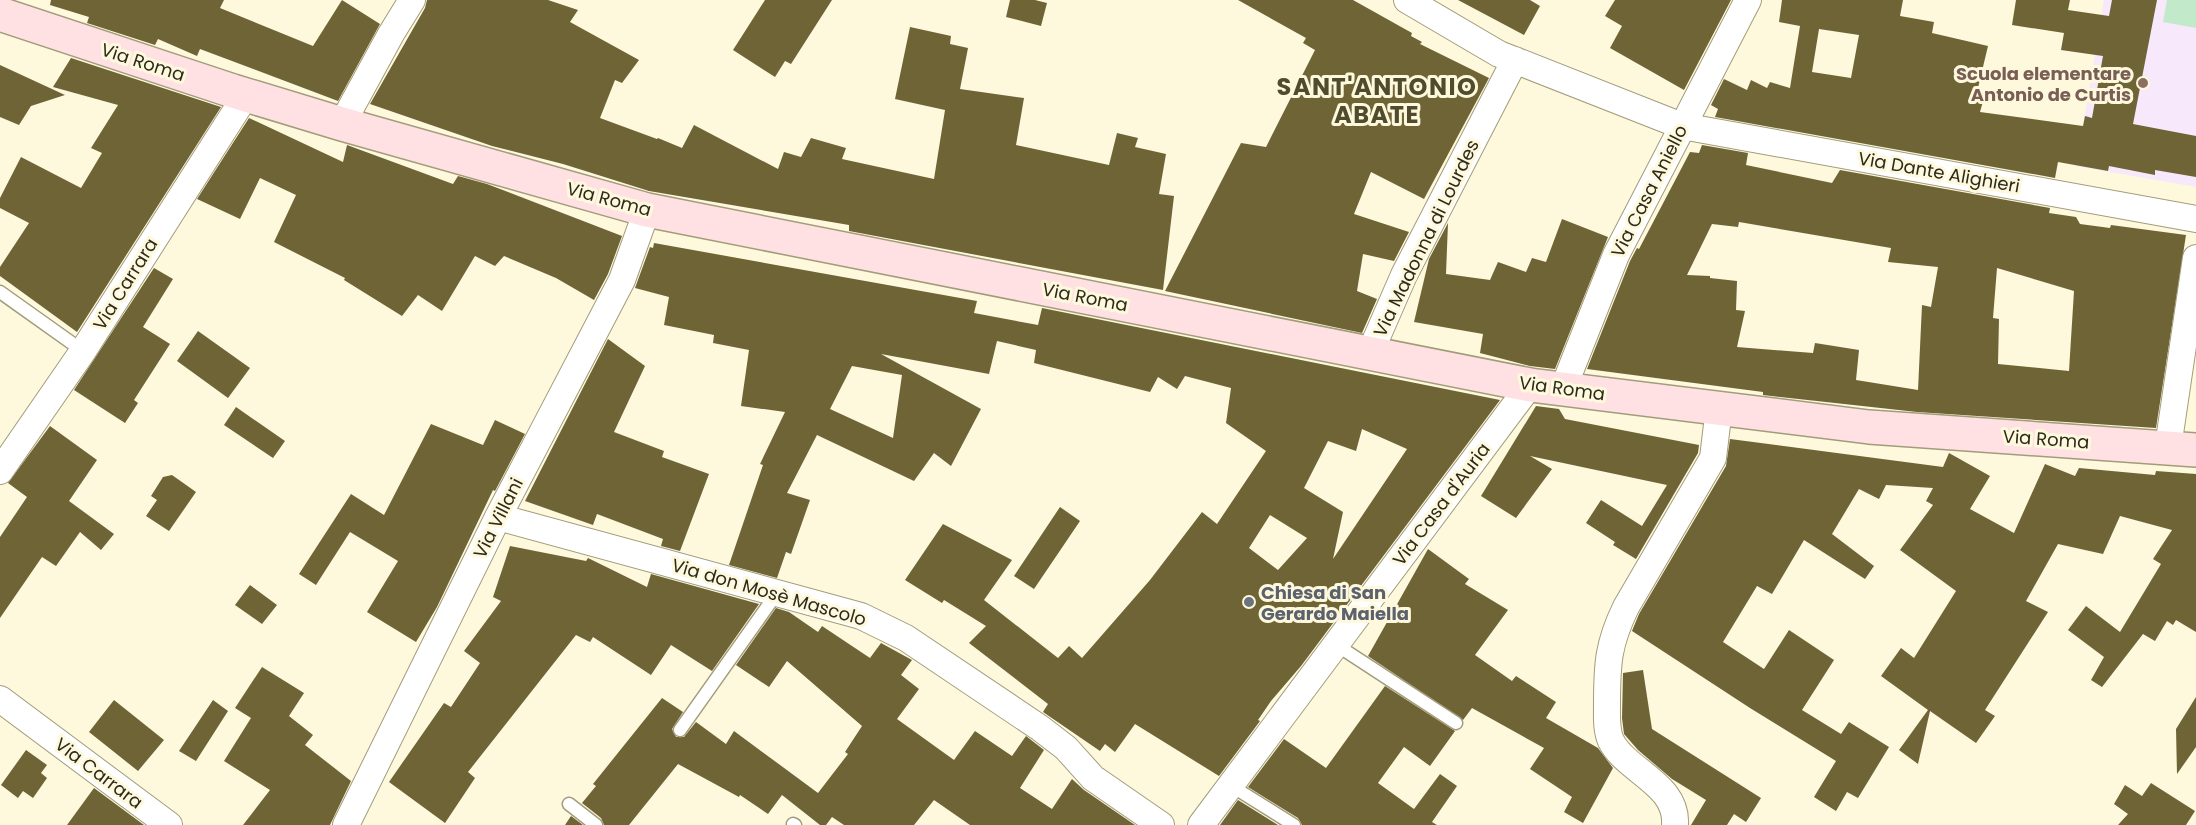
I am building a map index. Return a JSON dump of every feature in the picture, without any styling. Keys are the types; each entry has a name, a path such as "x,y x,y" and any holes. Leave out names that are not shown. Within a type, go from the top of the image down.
{"main road":[{"name":"Via Roma","path":"0,14 246,95 647,210 1530,385 1869,427 2182,448"}],"street":[{"path":"342,124 412,0"},
{"name":"Via Dante Alighieri","path":"1407,0 1499,54 1682,126 2196,219"},
{"name":"Via Casa Aniello","path":"1563,389 1616,255 1748,0"},
{"name":"Via Madonna di Lourdes","path":"1370,353 1404,275 1515,60"},
{"name":"Via Carrara","path":"0,471 83,351 246,95"},
{"name":"Via Villani","path":"346,825 498,517 622,280 647,210"},
{"path":"2182,448 2196,258"},
{"name":"Via Casa d'Auria","path":"1201,825 1530,385"},
{"path":"1675,825 1676,814 1660,788 1621,754 1611,740 1607,724 1607,663 1615,629 1626,607 1713,458 1719,408"},
{"name":"Via don Mosè Mascolo","path":"498,517 861,616 906,638 1040,728 1066,748 1093,778 1161,825"},
{"name":"Via Carrara","path":"0,699 169,825"}],"lane":[{"path":"0,292 83,351"},
{"path":"680,730 777,593"},
{"path":"1335,644 1456,723"},
{"path":"1230,785 1294,825"},
{"path":"569,804 596,825"}],"shaded area":[{"name":"Scuola elementare Antonio de Curtis","path":"2104,0 2196,0 2196,187 2076,166"}],"green space":[{"path":"2167,0 2196,0 2196,28 2163,22"}],"building":[{"path":"51,0 224,0 220,8 313,46 342,0 380,24 338,101 200,49 197,56 158,39 155,45 87,23 89,17 50,5"},
{"path":"427,0 548,0 578,10 570,22 639,60 622,83 615,80 600,118 682,148 694,125 778,169 784,152 801,157 811,138 846,148 842,159 934,179 945,110 895,99 910,27 951,36 950,44 968,48 960,89 1024,98 1016,145 1109,165 1117,133 1138,138 1135,147 1166,154 1159,194 1174,196 1163,290 849,231 849,225 649,191 563,164 492,146 370,104 425,8"},
{"path":"765,0 832,0 791,64 785,61 775,77 733,50"},
{"path":"1010,0 1035,0 1047,3 1041,26 1006,17"},
{"path":"1238,0 1353,0 1412,33 1411,36 1422,42 1420,44 1489,78 1424,199 1371,172 1354,214 1409,232 1394,261 1363,254 1357,291 1377,299 1362,333 1165,291 1241,143 1266,147 1315,50 1303,43 1306,38"},
{"path":"1458,0 1530,0 1540,6 1524,35"},
{"path":"1615,0 1731,0 1684,90 1610,48 1622,26 1605,16"},
{"path":"1782,0 1903,0 1900,16 1934,22 1932,33 1988,46 1977,92 1985,94 1980,112 2083,126 2085,116 2092,118 2103,56 2061,50 2064,33 2012,25 2016,0 2070,0 2068,10 2109,16 2112,0 2157,0 2133,124 2196,136 2196,177 2155,170 2155,175 2109,166 2108,171 2058,162 2055,178 1715,117 1718,109 1711,105 1724,79 1747,90 1751,80 1767,88 1770,82 1790,88 1800,26 1779,22","holes":["1819,29 1859,35 1851,78 1812,72"]},
{"path":"71,58 221,107 77,332 0,276 0,267 29,223 0,208 0,198 21,157 81,188 102,153 91,148 118,105 53,87"},
{"path":"0,65 65,95 31,106 19,125 0,117"},
{"path":"249,118 343,162 347,145 453,184 458,176 487,184 622,236 608,274 594,300 556,278 504,256 495,266 475,256 442,311 418,295 402,316 344,280 345,278 274,242 296,195 260,178 240,219 197,199"},
{"path":"1702,145 1748,153 1746,165 1832,183 1840,170 2050,208 2049,213 2076,217 2080,224 2110,228 2111,225 2186,235 2156,428 1917,412 1763,395 1763,392 1587,369 1630,261 1637,248 1639,249 1690,152 1699,153","holes":["1739,222 1891,248 1888,262 1938,267 1931,307 1922,305 1918,390 1856,380 1859,350 1815,343 1813,353 1737,347 1745,311 1736,310 1737,281 1687,275 1712,224 1738,227","1997,268 2074,291 2069,371 1998,364 1999,319 1993,318"]},
{"path":"1562,219 1608,237 1555,369 1530,366 1480,353 1483,334 1414,322 1429,259 1448,223 1446,274 1490,280 1498,262 1526,272 1532,258 1546,262"},
{"path":"654,243 977,301 974,313 1038,325 1042,308 1500,400 1301,666 1271,701 1258,720 1260,721 1219,776 1135,724 1115,752 1105,744 1100,751 1043,712 1048,704 969,643 986,626 944,600 942,603 905,580 943,524 1012,560 984,600 1058,658 1069,646 1082,658 1150,580 1202,512 1217,524 1266,451 1226,423 1231,388 1185,376 1177,389 1158,377 1150,392 1034,363 1036,350 997,341 989,374 881,354 981,409 951,466 934,453 914,481 817,435 787,493 810,500 791,554 786,552 777,578 729,565 763,465 760,464 785,412 741,406 749,350 713,343 714,335 664,325 669,297 635,288 650,247 653,248","holes":["852,366 902,375 893,438 830,409","1362,429 1407,449 1333,559 1343,512 1304,488 1328,441 1356,451","1270,515 1307,538 1278,570 1249,548"]},
{"path":"154,268 173,279 143,327 170,344 134,400 138,403 125,423 74,390"},
{"path":"198,331 250,368 228,398 177,361"},
{"path":"608,339 645,366 614,432 664,451 662,457 709,474 680,551 661,546 663,539 597,514 593,525 525,501"},
{"path":"1536,406 1559,409 1565,419 1699,445 1698,453 1636,559 1613,545 1615,542 1586,523 1601,500 1642,526 1667,485 1530,456 1552,469 1516,518 1481,496"},
{"path":"236,407 285,441 273,458 224,425"},
{"path":"495,420 525,434 495,491 493,490 437,607 416,642 367,612 398,561 350,532 316,585 299,574 351,494 384,515 431,424 483,445"},
{"path":"50,426 97,460 69,501 114,534 101,550 80,532 56,566 42,557 0,618 0,537 27,497 8,483"},
{"path":"1730,439 1943,467 1949,453 1990,476 1970,509 2014,533 2045,464 2075,476 2079,468 2155,475 2156,471 2196,474 2196,632 2176,620 2173,625 2167,621 2155,641 2143,634 2102,687 2091,680 2104,657 2068,630 2086,606 2120,632 2161,564 2153,559 2172,530 2120,516 2103,554 2058,544 2026,601 2048,612 1985,710 1995,716 1976,743 1930,711 1918,764 1899,750 1928,710 1881,676 1901,648 1914,658 1956,591 1900,550 1933,505 1926,501 1933,488 1886,485 1879,499 1859,489 1832,534 1874,566 1865,579 1804,540 1772,594 1757,586 1723,642 1764,669 1789,630 1834,660 1802,710 1841,734 1849,722 1889,747 1858,798 1847,792 1836,811 1814,797 1836,761 1632,631 1639,614 1726,466"},
{"path":"172,475 196,492 169,531 146,516 157,500 151,496 163,477"},
{"path":"1060,507 1080,521 1034,589 1014,576"},
{"path":"510,546 586,561 588,558 647,587 651,574 759,604 712,671 671,645 651,675 593,637 590,642 576,635 468,772 475,778 445,823 389,782 444,703 451,707 480,663 464,651 501,601 493,597"},
{"path":"1428,549 1469,579 1465,584 1508,610 1475,655 1512,681 1516,676 1556,702 1546,718 1598,748 1613,768 1583,823 1564,812 1572,797 1530,769 1544,748 1472,708 1463,720 1368,656"},
{"path":"250,585 277,605 262,624 235,605"},
{"path":"776,608 789,612 818,632 822,626 870,658 881,643 912,660 901,675 919,689 897,719 954,760 975,731 1012,756 1026,736 1044,750 1020,788 1052,809 1072,779 1084,790 1135,825 970,825 934,800 914,825 844,825 832,817 826,825 820,825 782,795 768,814 740,795 739,797 678,764 629,825 604,825 601,818 582,803 596,786 593,784 662,698 683,712 672,729 676,737 684,737 696,722 726,744 734,731 818,793 848,754 845,752 862,726 787,661 769,687 736,665"},
{"path":"262,667 304,693 289,716 313,735 305,745 351,781 330,825 243,825 270,790 224,761 251,718 235,708"},
{"path":"1643,670 1652,729 1761,798 1746,822 1734,814 1727,825 1691,825 1706,800 1672,779 1638,750 1624,734 1623,673"},
{"path":"1385,686 1455,731 1430,766 1404,747 1378,783 1414,809 1440,774 1457,786 1432,822 1437,825 1302,825 1298,818 1248,787 1284,739 1326,768"},
{"path":"2196,697 2196,747 2177,774 2176,729"},
{"path":"114,700 164,740 138,771 89,732"},
{"path":"213,700 228,711 196,761 179,751"},
{"path":"26,750 47,765 41,773 47,778 33,798 23,791 18,798 1,785"},
{"path":"2151,783 2195,811 2186,825 2118,825 2128,814 2114,804 2125,785 2142,796"},
{"path":"94,788 144,825 67,825"},
{"path":"1238,800 1278,825 1220,825"},
{"path":"571,816 583,825 565,825"}],"place":[{"name":"Scuola elementare Antonio de Curtis","path":"2143,83"},
{"name":"Chiesa di San Gerardo Maiella","path":"1249,602"}],"district":[{"name":"SANT'ANTONIO ABATE","path":"1377,100"}]}
